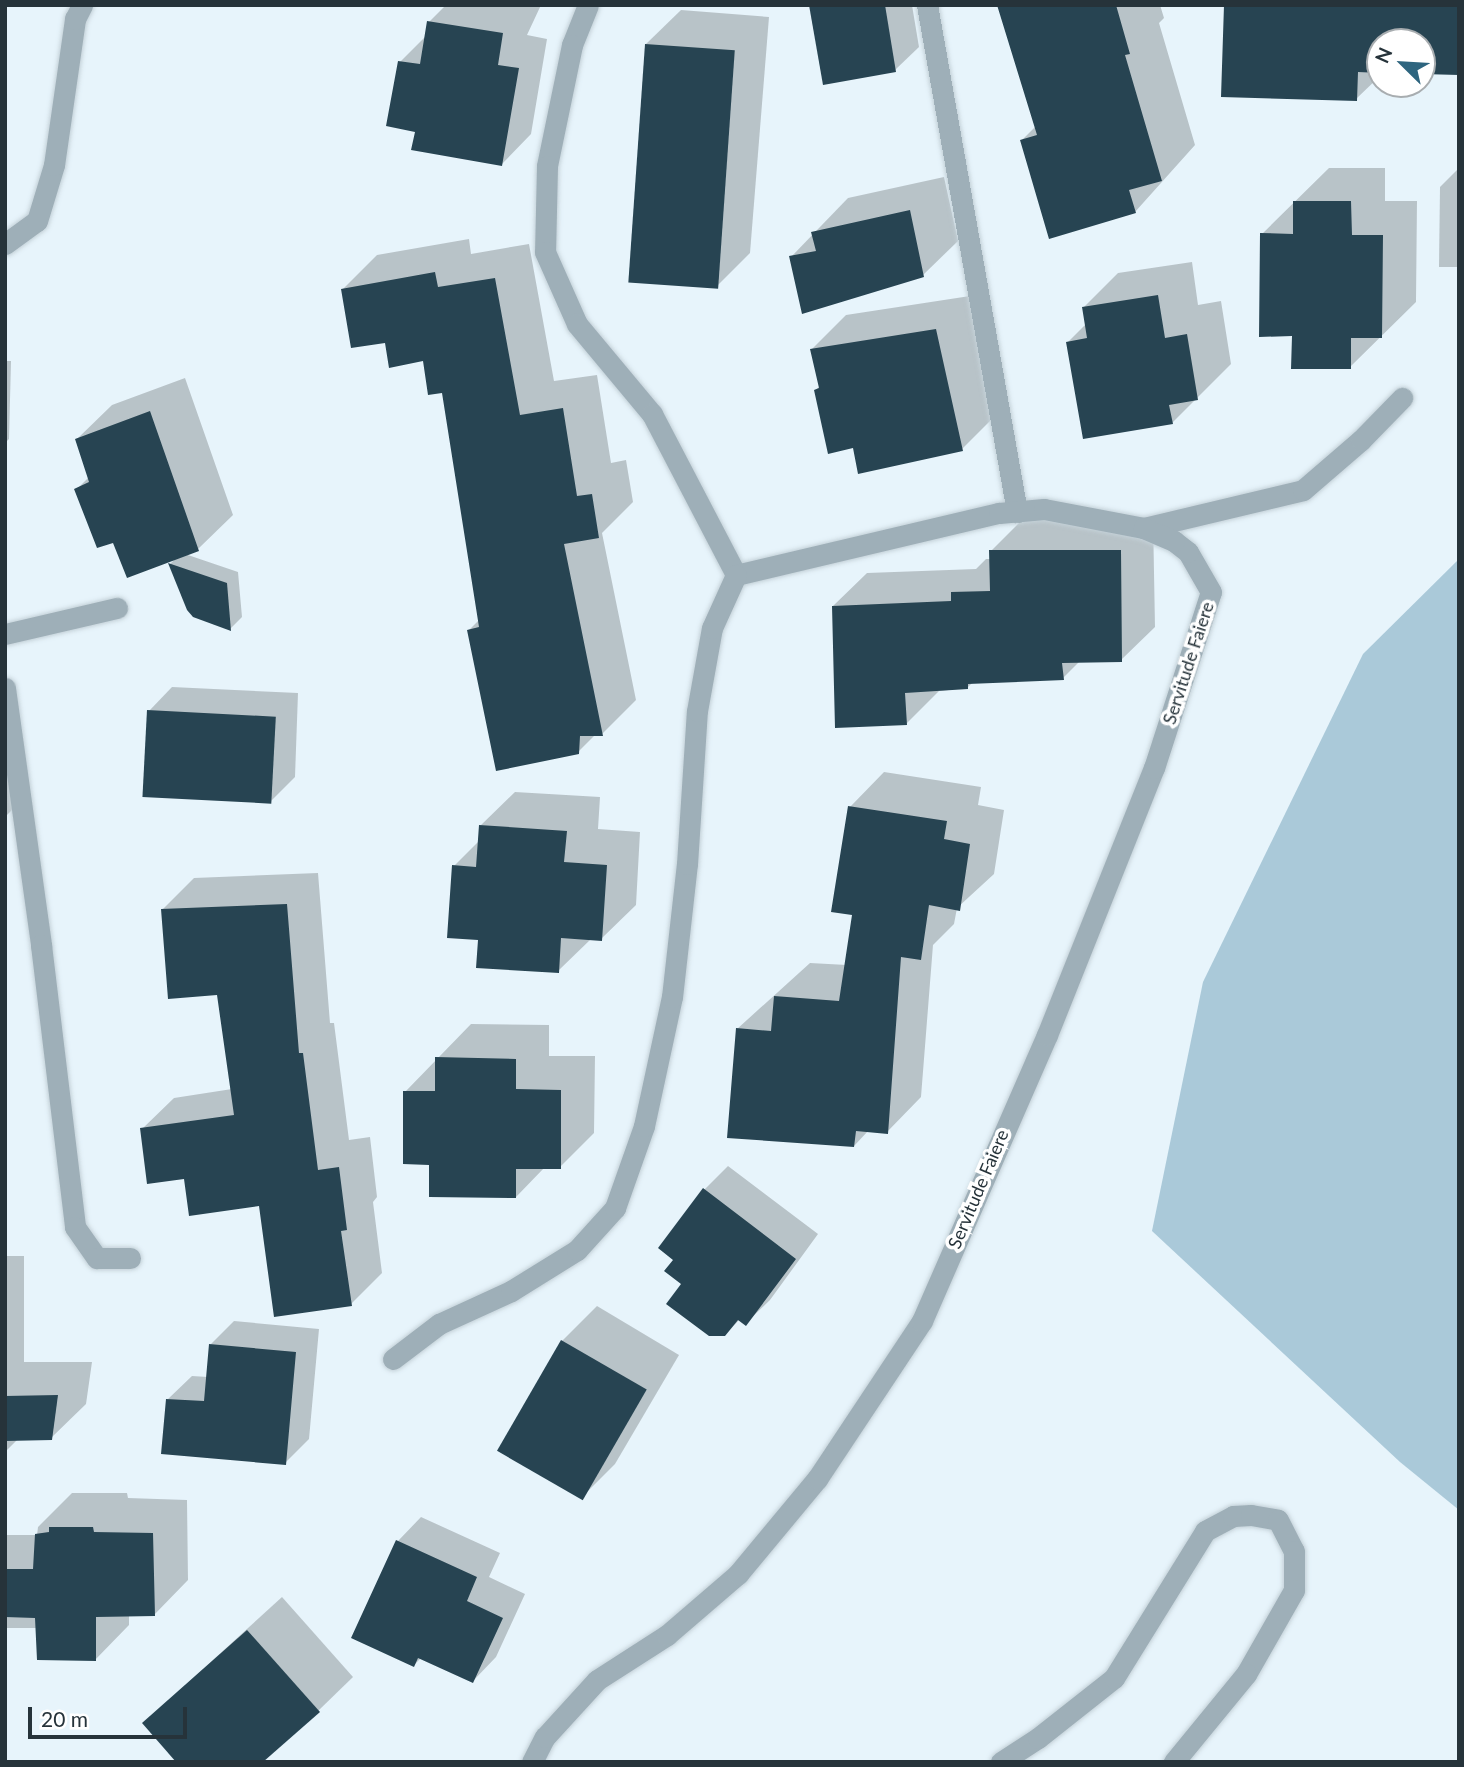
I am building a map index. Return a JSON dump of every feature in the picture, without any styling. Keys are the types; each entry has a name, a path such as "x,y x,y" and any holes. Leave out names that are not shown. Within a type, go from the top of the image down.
{"street":[{"path":"5,244 37,221 54,166 75,19 82,5"},
{"path":"587,5 572,44 547,166 545,252 577,324 652,414 736,575"},
{"path":"927,5 1017,512"},
{"path":"736,575 999,513 1044,509 1144,528 1303,490 1361,440 1402,398"},
{"name":"Servitude Faiere","path":"532,1762 545,1737 597,1681 667,1634 738,1574 817,1479 922,1321 1047,1035 1154,768 1211,592 1188,552 1174,541 1144,528"},
{"path":"393,1359 439,1324 511,1291 577,1250 615,1208 643,1126 672,997 687,864 697,711 712,628 736,575"},
{"path":"5,634 117,608"},
{"path":"5,688 39,931 75,1227 97,1258 130,1258"},
{"path":"1000,1762 1038,1738 1114,1678 1205,1531 1233,1516 1251,1515 1278,1520 1294,1551 1294,1590 1246,1674 1174,1762"}],"shaded area":[{"path":"1459,559 1459,1510 1400,1462 1152,1231 1203,982 1363,654"}],"building":[{"path":"809,5 885,5 896,72 823,85"},
{"path":"997,5 1116,5 1130,54 1125,55 1162,181 1129,190 1136,213 1049,239 1020,140 1037,135"},
{"path":"1224,5 1459,5 1459,75 1436,74 1436,28 1366,28 1366,72 1358,72 1357,101 1221,97"},
{"path":"427,21 503,33 498,65 519,68 502,166 411,150 415,132 386,126 398,61 420,64"},
{"path":"645,44 735,50 718,289 628,282"},
{"path":"1293,201 1351,201 1352,235 1383,235 1382,338 1351,338 1351,369 1291,369 1292,336 1259,337 1260,233 1293,234"},
{"path":"910,210 924,277 802,314 789,256 816,251 811,232"},
{"path":"435,272 438,287 495,278 520,415 563,408 577,496 592,494 599,538 564,544 603,736 580,736 579,754 496,771 467,630 479,627 442,393 428,395 423,361 389,368 385,343 351,348 341,289"},
{"path":"1158,295 1165,338 1187,334 1198,400 1169,405 1173,424 1083,439 1066,342 1087,338 1082,307"},
{"path":"936,329 963,451 858,474 853,448 828,454 814,390 819,388 810,349"},
{"path":"150,411 199,551 127,578 113,543 97,548 74,489 89,482 75,439"},
{"path":"989,550 1121,550 1122,662 1062,663 1064,680 968,684 968,689 905,693 907,725 835,728 832,606 951,601 951,592 990,591"},
{"path":"168,563 227,583 231,631 193,617 187,610"},
{"path":"147,710 276,717 271,804 142,797"},
{"path":"848,806 947,821 944,839 970,844 960,911 929,905 921,960 901,957 888,1134 856,1131 854,1147 727,1138 736,1028 771,1031 774,996 839,1001 852,915 831,912"},
{"path":"479,825 567,831 564,862 607,865 602,941 561,938 559,973 476,968 478,940 447,938 452,865 476,867"},
{"path":"287,904 299,1053 303,1053 318,1170 339,1167 347,1230 341,1231 352,1306 274,1317 259,1206 189,1216 184,1179 147,1184 140,1128 234,1115 217,995 168,999 161,909"},
{"path":"435,1057 516,1059 516,1089 561,1090 561,1169 516,1169 516,1198 429,1197 429,1165 403,1164 403,1091 435,1091"},
{"path":"703,1188 796,1259 746,1326 738,1320 725,1336 709,1336 666,1304 681,1284 664,1271 673,1260 658,1248"},
{"path":"561,1340 647,1390 583,1500 497,1451"},
{"path":"209,1344 296,1352 286,1465 161,1454 166,1399 204,1401"},
{"path":"58,1395 52,1440 5,1441 5,1396"},
{"path":"49,1527 93,1527 94,1532 153,1533 155,1616 96,1617 96,1661 37,1660 35,1618 5,1617 5,1569 33,1569 35,1534 49,1532"},
{"path":"396,1540 477,1577 467,1601 503,1618 473,1683 418,1658 414,1667 351,1638"},
{"path":"247,1630 320,1712 263,1762 176,1762 142,1723"}]}
